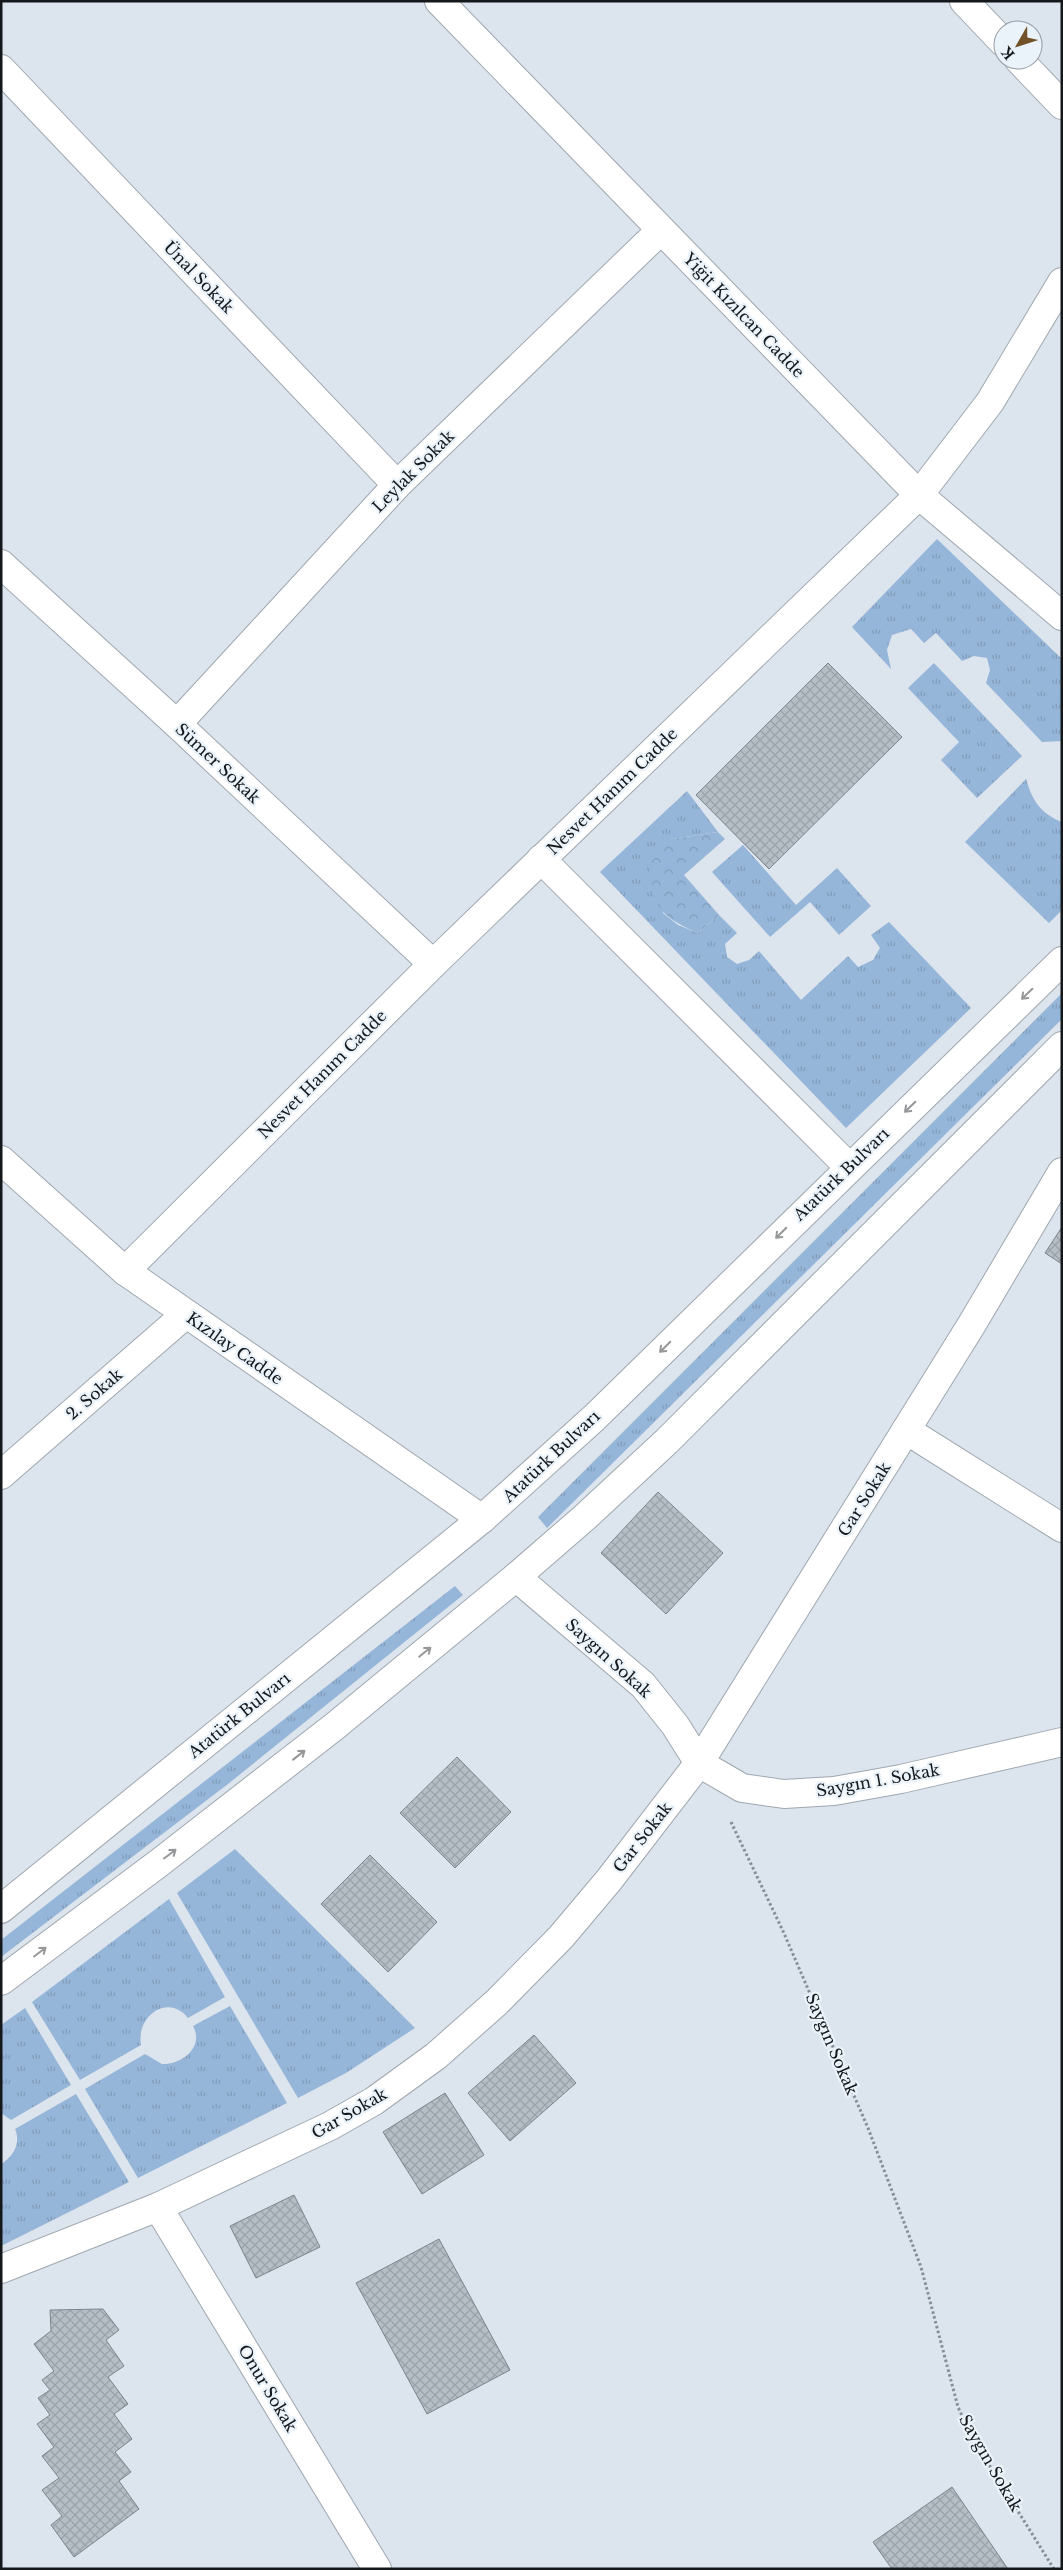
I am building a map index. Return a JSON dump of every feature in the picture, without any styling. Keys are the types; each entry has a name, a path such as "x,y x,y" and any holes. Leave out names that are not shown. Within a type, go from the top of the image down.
{"street":[{"name":"Yiğit Kızılcan Cadde","path":"439,1 919,495 1062,616"},
{"path":"964,1 993,31"},
{"name":"Ünal Sokak","path":"1,69 397,485"},
{"path":"1029,70 1062,105"},
{"name":"Leylak Sokak","path":"177,724 397,485 661,230"},
{"name":"Nesvet Hanım Cadde","path":"125,1271 432,964 919,495 990,402 1062,282"},
{"name":"Sümer Sokak","path":"1,564 177,724 432,964"},
{"path":"541,859 849,1167"},
{"name":"Atatürk Bulvarı","path":"1,1909 482,1520 594,1418 1062,960"},
{"path":"1,1981 254,1790 516,1577 667,1440 1062,1046"},
{"name":"Kızılay Cadde","path":"1,1160 125,1271 482,1520"},
{"name":"Gar Sokak","path":"1,2268 158,2207 330,2126 374,2101 436,2056 497,2002 561,1936 610,1880 699,1763 906,1430 1062,1172"},
{"name":"2. Sokak","path":"1,1475 186,1314"},
{"path":"906,1430 1062,1528"},
{"name":"Saygın Sokak","path":"516,1577 643,1685 675,1725 699,1763"},
{"name":"Saygın 1. Sokak","path":"699,1763 742,1788 784,1794 834,1791 901,1779 1062,1742"},
{"name":"Onur Sokak","path":"158,2207 378,2569"}],"path":[{"name":"Saygın Sokak","path":"726,1814 782,1931 872,2137 921,2267 958,2406 973,2439 1054,2569"}],"green space":[{"path":"937,539 1062,659 1062,741 1042,742 986,683 990,670 987,658 974,656 962,661 936,633 924,643 911,629 892,635 887,650 891,669 852,627"},
{"path":"934,663 1022,756 977,798 941,760 959,742 908,688"},
{"path":"1026,779 1034,800 1038,805 1048,815 1062,822 1062,910 1049,923 965,842"},
{"path":"687,791 718,832 672,839 663,913 678,925 698,933 719,915 737,933 725,944 727,957 737,964 749,960 759,951 801,1000 848,956 858,967 873,960 880,948 871,935 889,922 971,1008 846,1128 600,872"},
{"path":"718,832 725,839 684,875 719,915 698,933 674,921 660,907 652,889 650,863 672,839"},
{"path":"743,845 796,905 837,868 871,906 839,935 810,902 770,937 712,872"},
{"path":"1062,993 1062,1019 547,1528 538,1517"},
{"path":"455,1586 463,1595 228,1784 1,1957 1,1940"},
{"path":"235,1849 415,2028 346,2073 298,2098 177,1893"},
{"path":"169,1899 225,1997 188,2018 180,2011 172,2008 163,2008 155,2011 143,2025 141,2045 80,2080 32,2002"},
{"path":"230,2006 287,2103 138,2178 85,2089 145,2054 162,2064 176,2062 183,2058 189,2054 196,2041 193,2026"},
{"path":"25,2008 71,2085 11,2120 1,2113 1,2025"},
{"path":"76,2094 129,2182 1,2246 1,2164 10,2157 17,2144 15,2129"}],"building":[{"path":"828,663 902,737 769,869 696,795"},
{"path":"1062,1227 1062,1264 1045,1253"},
{"path":"658,1492 723,1553 666,1614 601,1553"},
{"path":"457,1757 511,1812 455,1868 400,1813"},
{"path":"370,1855 437,1922 388,1972 321,1904"},
{"path":"534,2035 576,2083 510,2141 468,2093"},
{"path":"445,2093 484,2155 422,2194 383,2132"},
{"path":"294,2195 320,2247 256,2278 230,2226"},
{"path":"439,2239 510,2370 427,2414 356,2283"},
{"path":"103,2309 119,2330 106,2340 124,2366 108,2377 128,2404 114,2414 132,2439 115,2452 131,2472 119,2481 139,2509 74,2557 51,2525 62,2516 42,2490 59,2478 42,2456 54,2447 37,2424 50,2415 38,2398 50,2390 42,2380 54,2371 34,2344 51,2331 50,2310"},
{"path":"952,2487 1008,2569 892,2569 873,2542"}]}
